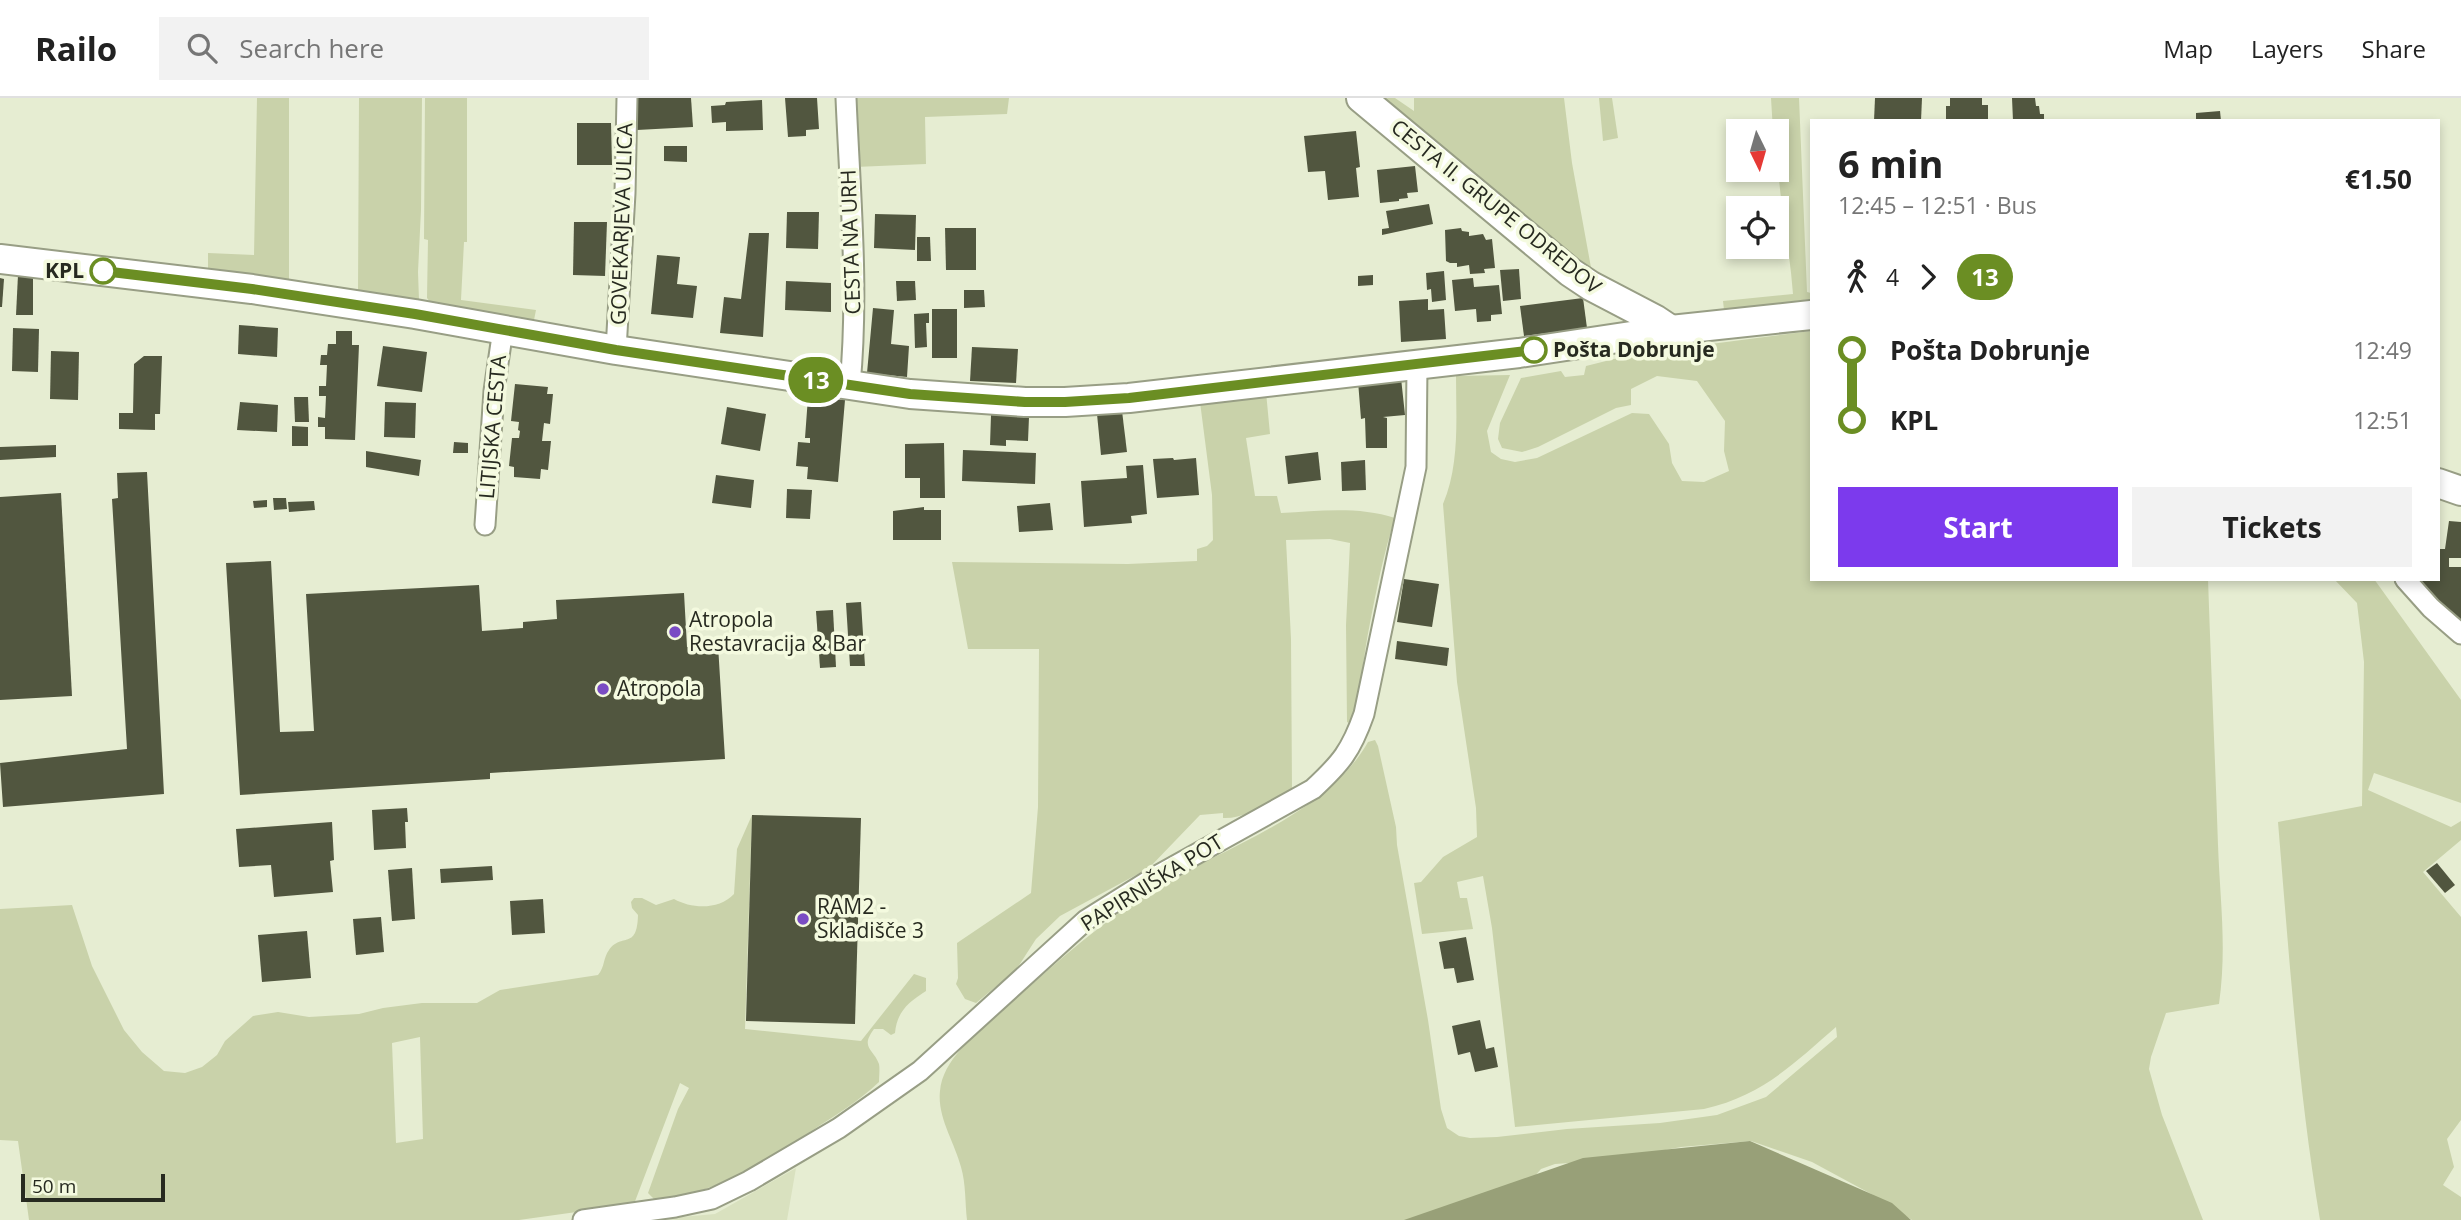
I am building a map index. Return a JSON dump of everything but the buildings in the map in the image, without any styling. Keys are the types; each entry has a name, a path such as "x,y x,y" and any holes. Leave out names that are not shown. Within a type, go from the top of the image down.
{"main road":[{"name":"CESTA II. GRUPE ODREDOV","path":"1361,98 1570,272 1671,330"},
{"name":"LITIJSKA CESTA","path":"0,259 252,289 616,350 850,385 935,396 1065,402 1129,398 1417,365 1671,330 1810,315"},
{"path":"2440,485 2461,491"}],"street":[{"name":"GOVEKARJEVA ULICA","path":"616,350 625,193 627,98"},
{"name":"CESTA NA URH","path":"845,98 854,268 855,339 850,385"},
{"name":"LITIJSKA CESTA","path":"485,524 494,391 503,329"},
{"name":"PAPIRNIŠKA POT","path":"583,1220 676,1207 712,1199 749,1181 839,1128 920,1071 1086,920 1153,878 1312,789 1331,772 1353,745 1370,688 1416,467 1417,365"},
{"path":"2407,581 2431,608 2461,634"}],"shaded area":[{"path":"257,98 289,98 289,281 208,270 208,253 254,255"},
{"path":"359,98 422,98 419,300 358,291"},
{"path":"425,98 467,98 467,242 464,242 461,300 536,310 534,320 430,302 427,298 428,240 424,239"},
{"path":"852,98 1009,98 1007,114 925,117 926,164 855,167"},
{"path":"1377,98 1395,98 1414,111 1414,98 1564,98 1572,163 1592,273 1543,235 1509,203 1493,197"},
{"path":"1599,98 1612,98 1618,138 1603,141"},
{"path":"1771,98 1799,98 1807,292 1810,293 1810,299 1724,310 1723,301 1793,294 1789,253 1789,196 1781,196 1779,182 1789,182 1789,119 1772,119"},
{"path":"1810,331 1810,581 2208,581 2222,924 2219,1004 2166,1013 2149,1069 2162,1115 2203,1220 1912,1220 1812,1162 1751,1141 1681,1147 1612,1160 1555,1164 1541,1169 1525,1187 1440,1220 967,1220 963,1173 940,1101 942,1079 954,1057 981,1029 1112,918 1153,890 1300,810 1327,790 1350,768 1368,742 1375,740 1396,827 1441,1109 1447,1128 1459,1136 1497,1137 1660,1123 1717,1115 1766,1097 1837,1037 1836,1027 1790,1066 1760,1087 1743,1096 1704,1109 1515,1127 1492,928 1483,876 1457,882 1460,898 1467,898 1473,929 1422,934 1414,883 1421,882 1443,857 1477,837 1476,808 1457,682 1443,504 1455,457 1456,376 1510,375 1487,431 1491,452 1501,459 1515,462 1537,458 1632,413 1649,414 1669,444 1672,463 1682,481 1704,482 1729,471 1724,451 1725,421 1697,381 1657,376 1631,389 1631,405 1616,408 1538,447 1522,452 1502,448 1498,439 1500,423 1521,378 1561,371 1565,377 1584,375 1586,366 1634,354"},
{"path":"1266,392 1270,434 1246,438 1255,496 1277,496 1281,513 1353,511 1395,518 1378,583 1351,724 1347,722 1346,625 1350,543 1330,539 1286,540 1291,639 1292,789 1242,815 1223,818 1223,813 1200,815 1149,868 1060,916 1036,939 1016,970 976,1003 965,999 956,984 957,943 1031,893 1038,807 1039,649 968,649 952,562 1128,564 1197,561 1197,549 1207,546 1213,540 1212,495 1200,402"},
{"path":"2336,581 2375,581 2461,700 2461,803 2374,773 2368,790 2451,827 2461,821 2461,840 2423,872 2461,917 2461,1120 2447,1139 2454,1167 2443,1185 2461,1197 2461,1220 2320,1220 2300,1071 2278,822 2362,806 2364,662 2357,603"},
{"path":"752,815 745,1029 861,1041 914,974 926,978 926,991 905,1008 898,1019 895,1033 891,1035 883,1029 874,1029 870,1035 868,1044 879,1064 879,1082 837,1114 736,1176 697,1192 676,1197 654,1199 648,1193 678,1109 689,1088 680,1083 634,1204 519,1220 29,1220 18,1141 0,1140 0,909 72,905 92,966 124,1030 142,1052 164,1071 185,1073 202,1067 217,1055 225,1041 253,1016 278,1012 309,1017 359,1014 422,1003 477,1003 500,990 598,975 609,950 635,933 638,915 632,908 631,902 634,898 642,898 656,905 674,899 697,906 721,903 734,894 737,849","holes":["420,1037 423,1139 396,1143 392,1043"]},
{"path":"1750,1141 1892,1203 1911,1220 1404,1220 1583,1158"},
{"path":"796,1168 787,1220 648,1220 715,1214"}],"bus line":[{"name":"13","path":"103,271 252,289 415,314 616,350 910,394 1025,402 1129,398 1534,350"}],"place":[{"name":"KPL","path":"103,271"},
{"name":"Pošta Dobrunje","path":"1534,350"},
{"name":"Atropola Restavracija & Bar","path":"675,632"},
{"name":"Atropola","path":"603,689"},
{"name":"RAM2 - Skladišče 3","path":"803,919"}]}
